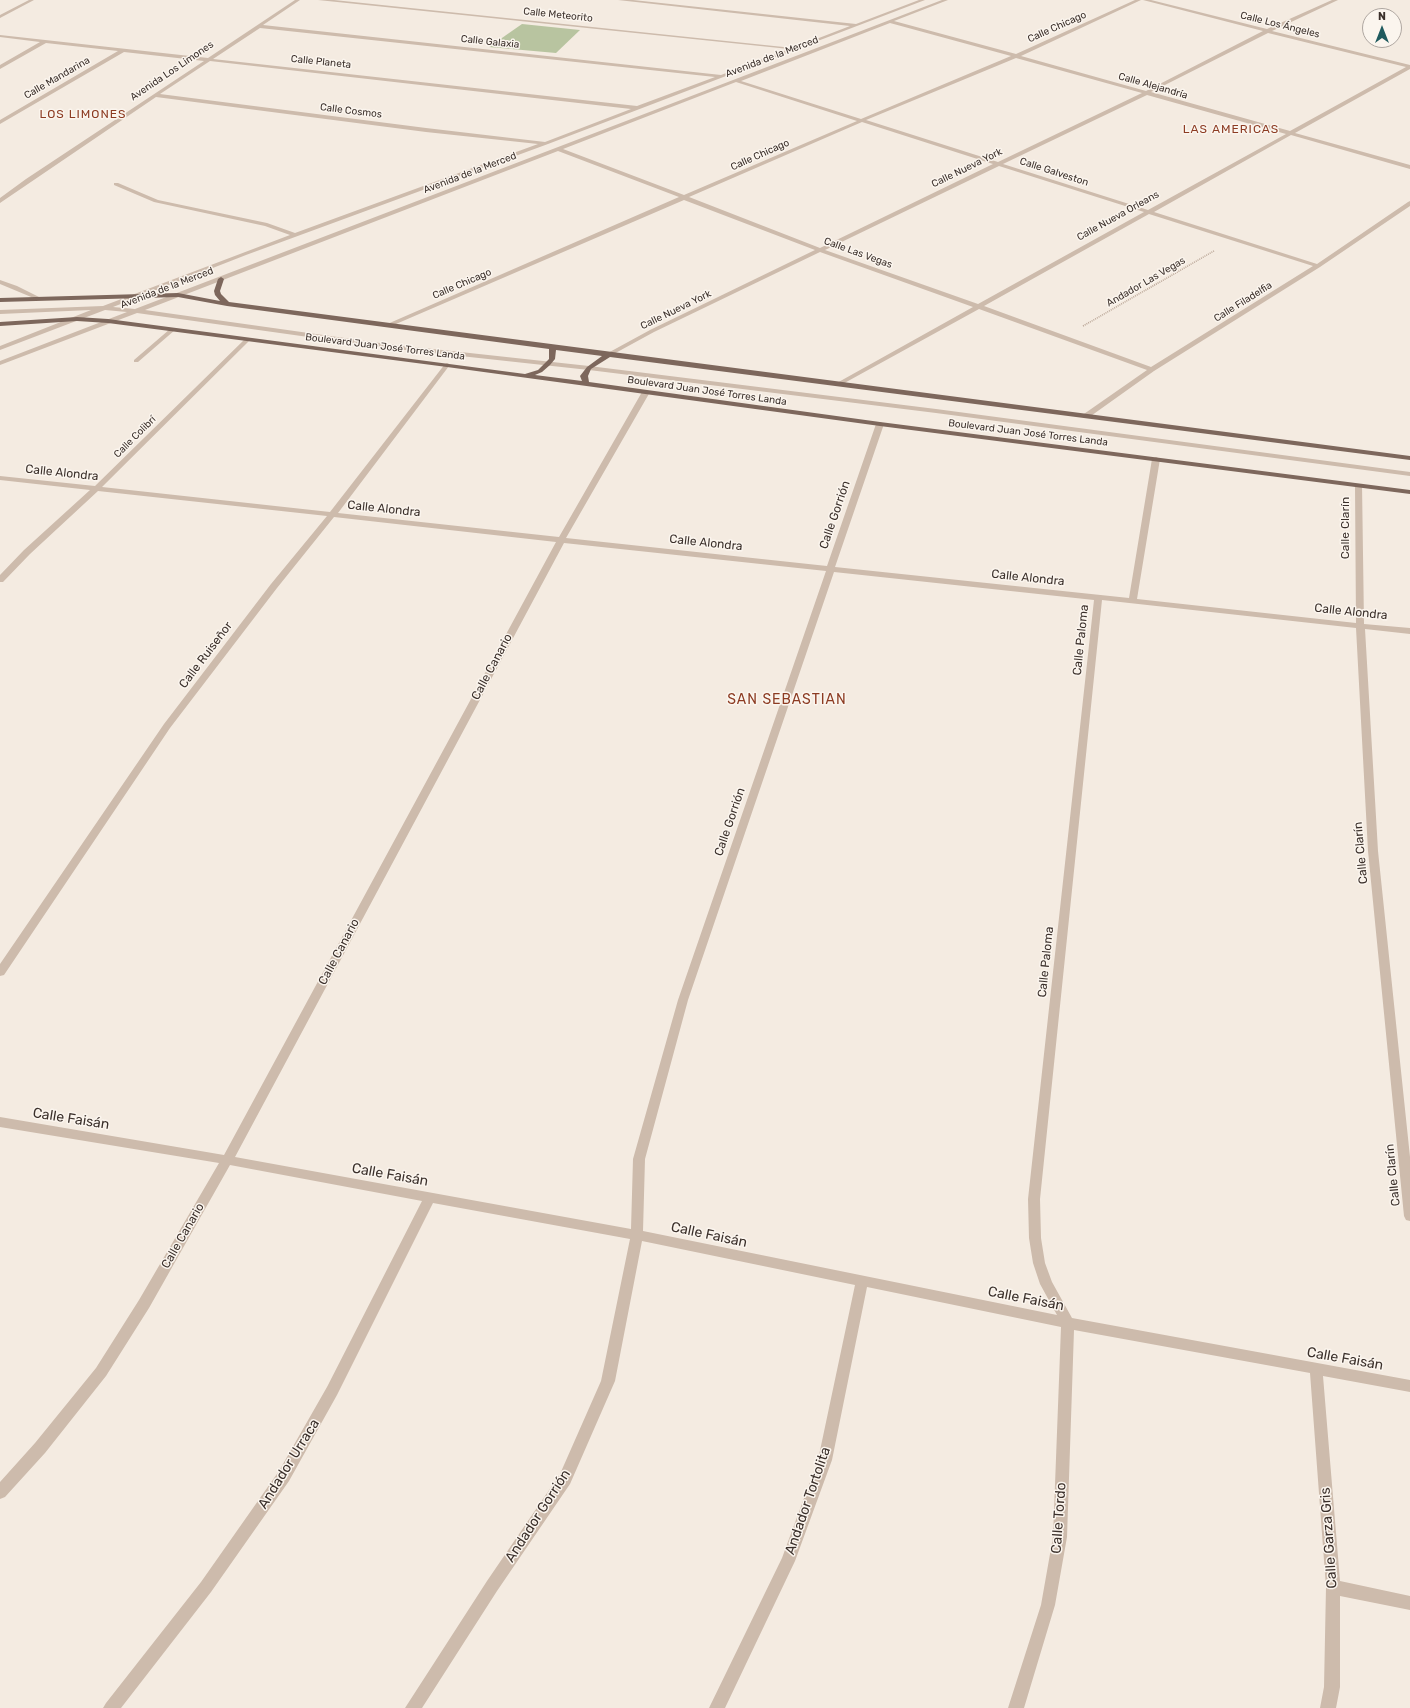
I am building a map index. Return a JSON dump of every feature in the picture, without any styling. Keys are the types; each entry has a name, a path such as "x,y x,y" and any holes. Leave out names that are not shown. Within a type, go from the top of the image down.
{"main road":[{"path":"221,279 217,291 218,295 227,304"},
{"name":"Boulevard Juan José Torres Landa","path":"0,300 178,295 227,304 387,326 1410,458"},
{"name":"Boulevard Juan José Torres Landa","path":"0,324 76,319 108,321 447,365 880,424 1410,492"},
{"path":"526,376 540,371 548,364 552,359 554,348"},
{"path":"586,384 584,376 589,368 608,355"}],"street":[{"path":"0,17 32,0"},
{"name":"Avenida Los Limones","path":"0,201 3,195 298,0"},
{"name":"Calle Meteorito","path":"320,0 794,49"},
{"path":"620,0 856,25"},
{"name":"Avenida de la Merced","path":"0,348 295,235 546,143 923,0"},
{"name":"Avenida de la Merced","path":"0,363 946,0"},
{"name":"Calle Chicago","path":"387,326 864,121 930,91 1016,56 1139,0"},
{"name":"Calle Los Ángeles","path":"1145,0 1410,67"},
{"name":"Calle Nueva York","path":"608,355 627,344 820,250 1146,93 1268,31 1336,0"},
{"name":"Calle Alejandría","path":"891,22 1410,167"},
{"name":"Calle Galaxia","path":"258,26 721,76"},
{"name":"Calle Planeta","path":"0,36 639,108"},
{"path":"0,66 45,41"},
{"name":"Calle Mandarina","path":"0,122 123,50"},
{"name":"Calle Nueva Orleans","path":"837,385 1148,211 1410,67"},
{"name":"Calle Galveston","path":"737,81 1318,266"},
{"name":"Calle Cosmos","path":"154,95 426,130 546,143"},
{"name":"Calle Las Vegas","path":"559,149 820,250 1152,370"},
{"path":"116,184 156,201 267,225 295,235"},
{"name":"Calle Filadelfia","path":"1085,416 1152,370 1318,266 1410,203"},
{"path":"0,282 14,286 38,298"},
{"path":"0,312 104,308 139,310 387,346 589,368 936,411 1410,474"},
{"path":"136,360 172,330"},
{"name":"Calle Colibrí","path":"0,580 27,552 97,488 247,340"},
{"name":"Calle Ruiseñor","path":"0,972 167,726 274,586 332,515 447,365"},
{"name":"Calle Canario","path":"0,1492 40,1448 101,1372 144,1304 227,1160 561,540 646,392"},
{"name":"Calle Gorrión","path":"637,1235 639,1159 683,1000 880,424"},
{"path":"1133,601 1156,459"},
{"name":"Calle Alondra","path":"0,478 1410,631"},
{"name":"Calle Clarín","path":"1359,486 1360,625 1373,850 1410,1216"},
{"name":"Calle Paloma","path":"1068,1323 1046,1284 1039,1263 1035,1238 1034,1199 1098,597"},
{"name":"Calle Faisán","path":"0,1122 227,1160 637,1235 1068,1323 1410,1386"},
{"name":"Andador Urraca","path":"111,1708 206,1587 284,1476 332,1391 430,1197"},
{"name":"Andador Gorrión","path":"413,1708 492,1586 565,1479 608,1381 637,1235"},
{"name":"Andador Tortolita","path":"717,1708 788,1561 825,1460 862,1282"},
{"name":"Calle Tordo","path":"1016,1708 1048,1605 1060,1537 1068,1323"},
{"name":"Calle Garza Gris","path":"1316,1369 1333,1587 1332,1687 1328,1708"},
{"path":"1333,1587 1410,1603"}],"path":[{"name":"Andador Las Vegas","path":"1064,337 1235,239"}],"green space":[{"path":"522,24 580,30 556,53 489,47"}],"district":[{"name":"LOS LIMONES","path":"83,115"},
{"name":"LAS AMERICAS","path":"1231,130"},
{"name":"SAN SEBASTIAN","path":"787,700"}]}
